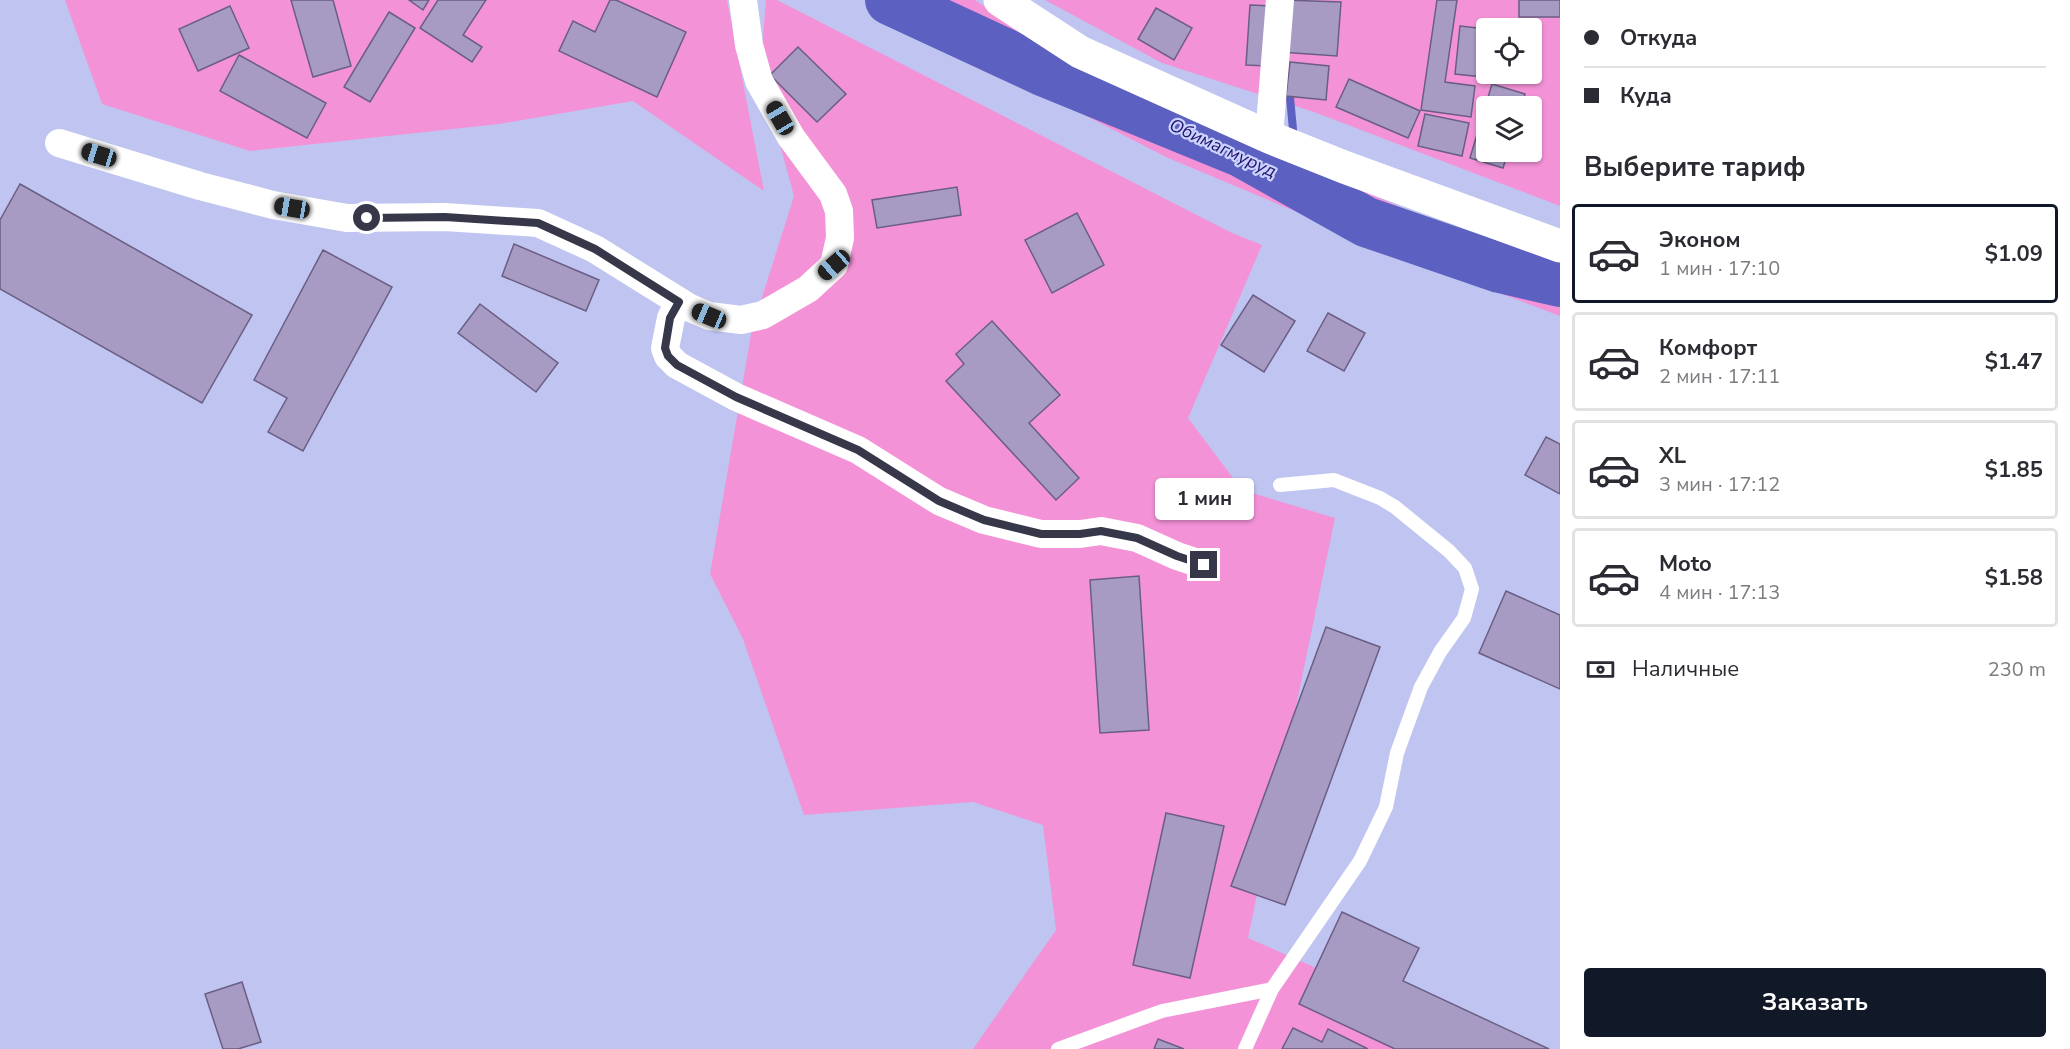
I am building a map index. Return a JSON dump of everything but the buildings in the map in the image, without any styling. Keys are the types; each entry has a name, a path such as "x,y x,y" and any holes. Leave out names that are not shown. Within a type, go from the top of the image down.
{"street":[{"path":"59,143 200,186 273,205 347,218 445,217 538,223 595,249 679,302 709,316 741,320 763,315 808,289 834,265 840,238 839,211 833,194 791,137 759,81 749,45 743,0"},
{"path":"1000,0 1080,52 1278,141 1560,246"},
{"path":"1278,141 1280,0"},
{"path":"679,302 670,318 665,348 668,356 677,365 736,397 858,450 939,501 984,520 1029,532 1080,534 1101,531 1137,538 1204,565"}],"lane":[{"path":"1245,1049 1272,989 1360,861 1386,807 1397,753 1421,687 1440,652 1464,618 1472,589 1465,568 1449,550 1395,507 1380,498 1334,480 1280,485"},
{"path":"1058,1049 1162,1011 1272,989"}],"shaded area":[{"path":"65,0 727,0 764,191 633,101 499,124 250,151 102,104"},
{"path":"766,0 777,0 1232,233 1262,245 1188,418 1242,490 1335,518 1248,938 1501,1049 973,1049 1056,930 1043,825 973,802 804,815 743,639 710,574 752,329 794,196 760,72"},
{"path":"880,0 975,0 1054,52 1162,106 1478,240 1560,270 1560,316 1385,249 1166,157 966,54"},
{"path":"1045,0 1560,0 1560,206 1314,112 1162,63"}],"waterway":[{"name":"Обимагмуруд","path":"890,0 1043,71 1241,152 1366,222 1500,268 1560,282"},
{"path":"1289,87 1294,140"},
{"path":"1296,156 1299,184"}],"route":[{"path":"367,218 445,217 538,223 595,249 679,302 670,318 665,348 668,356 677,365 736,397 858,450 939,501 984,520 1041,534 1080,534 1101,531 1137,538 1204,565"}]}
